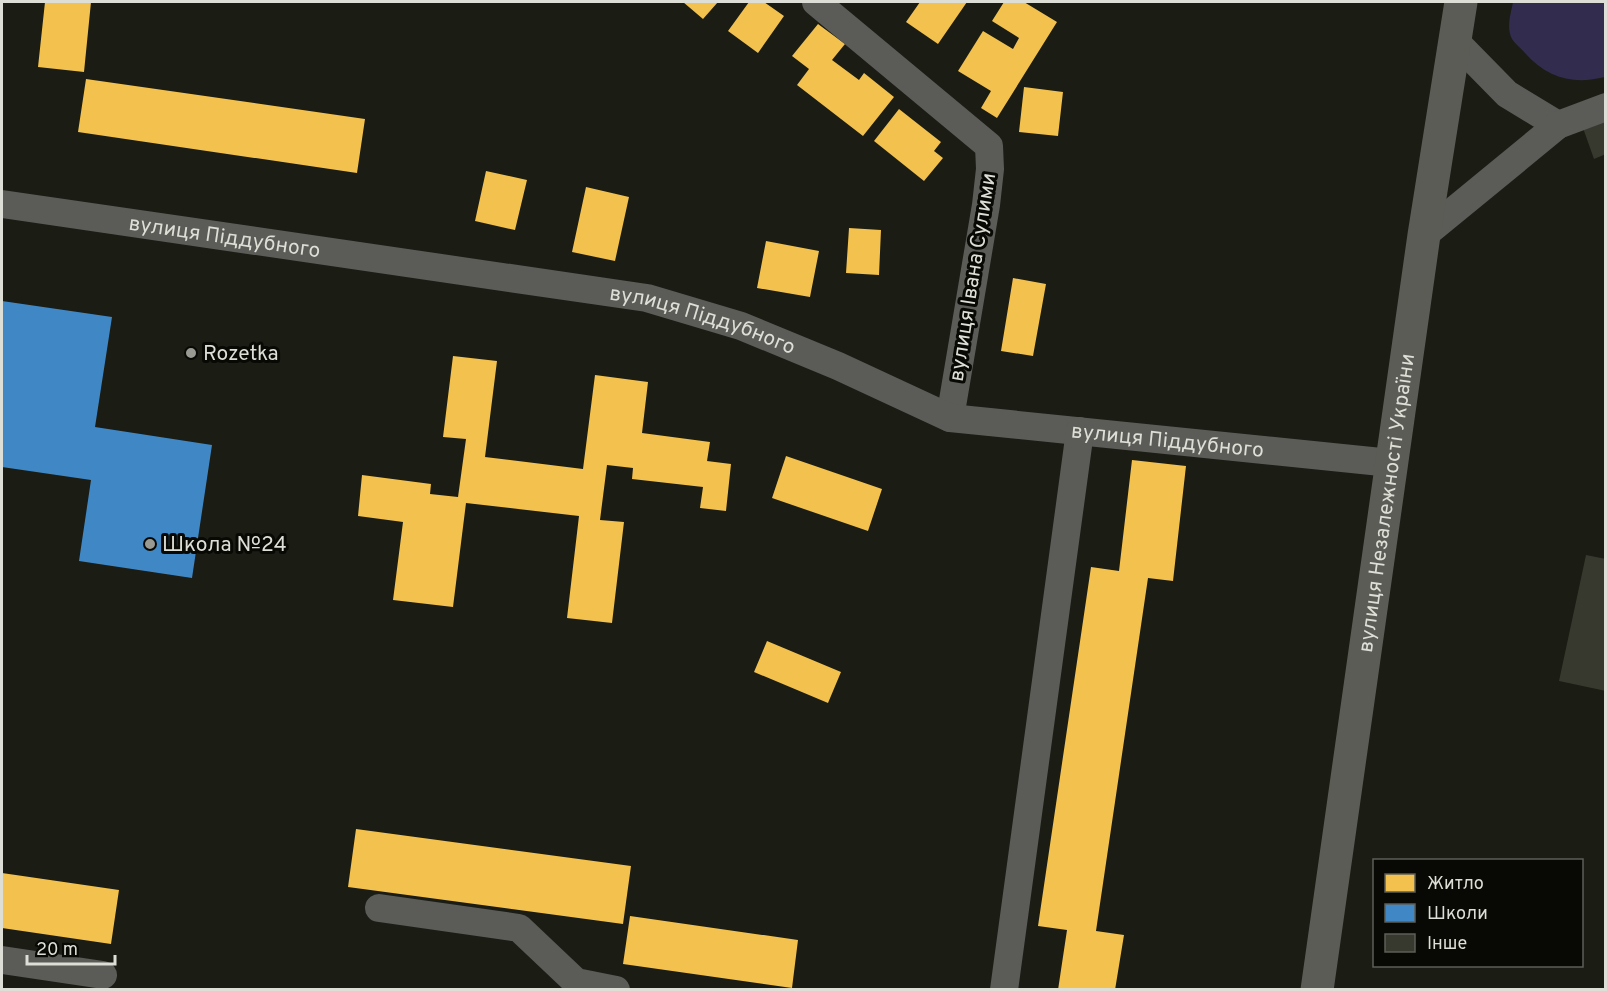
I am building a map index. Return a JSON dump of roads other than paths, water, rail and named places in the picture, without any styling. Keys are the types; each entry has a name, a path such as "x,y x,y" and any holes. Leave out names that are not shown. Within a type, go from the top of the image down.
{"main road":[{"name":"вулиця Незалежності України","path":"1317,990 1457,15"}],"street":[{"name":"вулиця Івана Сулими","path":"816,2 989,146 990,169 986,205 950,418"},
{"path":"1457,15 1507,94 1558,125"},
{"path":"1424,235 1558,125 1605,107"},
{"name":"вулиця Піддубного","path":"2,204 647,298 741,326 838,366 950,418 1391,463"},
{"path":"1004,990 1080,431"},
{"path":"379,908 519,928 576,982 616,990"},
{"path":"2,960 104,975"}],"place":[{"name":"Rozetka","path":"191,353"},
{"name":"Школа №24","path":"150,544"}]}
